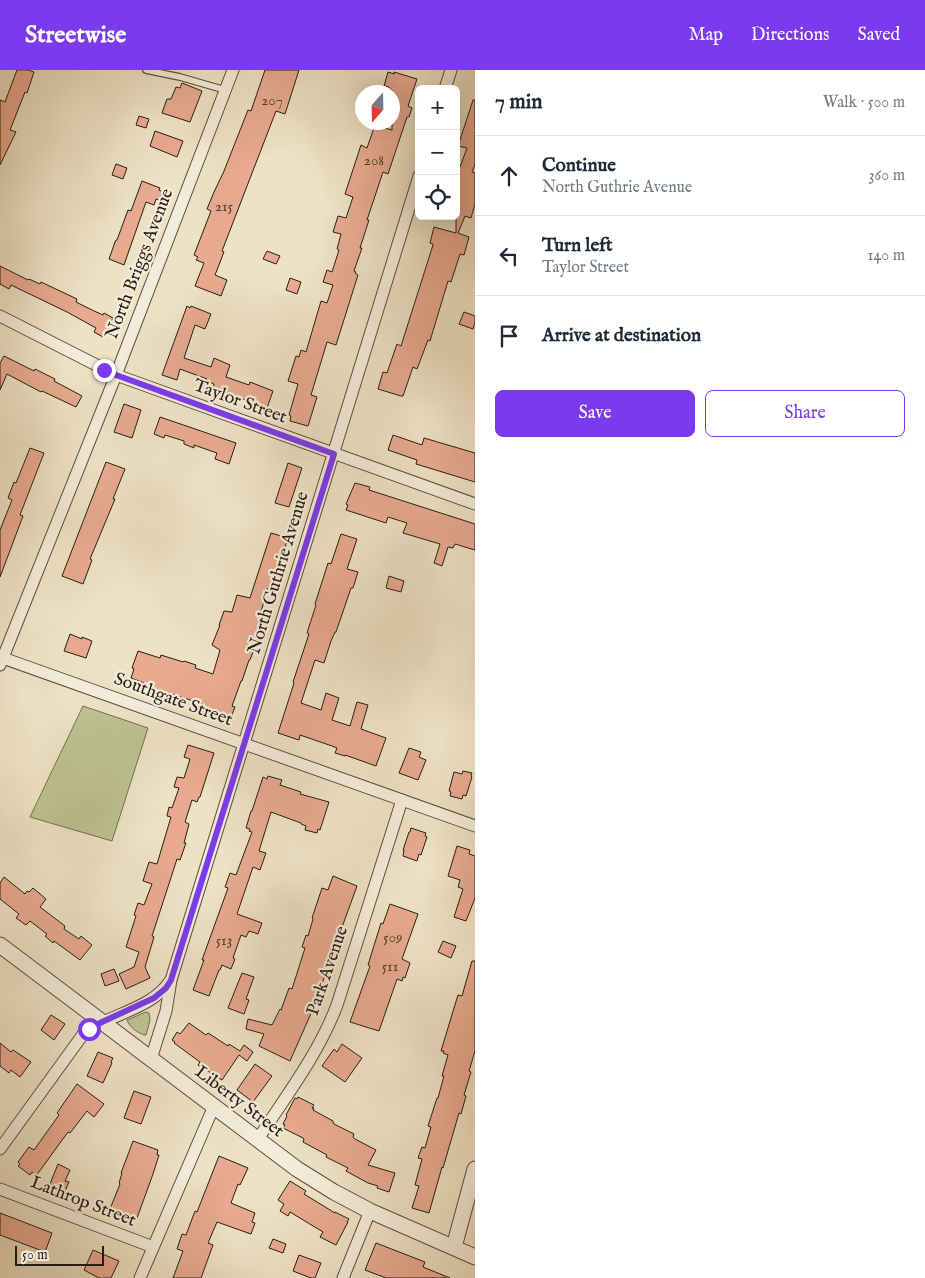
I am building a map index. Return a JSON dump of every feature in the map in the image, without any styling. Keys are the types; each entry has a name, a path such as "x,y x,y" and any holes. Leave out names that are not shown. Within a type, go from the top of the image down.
{"street":[{"name":"North Briggs Avenue","path":"1,660 116,375 233,70"},
{"path":"447,85 451,70"},
{"name":"North Guthrie Avenue","path":"152,1059 166,1011 171,980 415,189"},
{"name":"Taylor Street","path":"0,316 116,375 475,504"},
{"name":"Southgate Street","path":"1,660 475,826"},
{"name":"Park Avenue","path":"258,1139 320,1044 330,1024 402,800"},
{"name":"Liberty Street","path":"0,945 304,1174 370,1211 475,1257"},
{"name":"North Guthrie Avenue","path":"0,1149 84,1033 102,1022 154,998 166,988 171,980"},
{"path":"140,1278 214,1106"},
{"path":"454,1247 475,1169"},
{"name":"Lathrop Street","path":"0,1189 153,1247"},
{"path":"342,1278 370,1211"}],"lane":[{"path":"146,70 226,90"}],"green space":[{"path":"83,706 148,728 112,841 30,817"},
{"path":"146,1012 149,1013 150,1020 146,1035 144,1035 134,1029 127,1020"}],"building":[{"path":"17,70 34,72 27,93 25,92 10,130 16,132 0,165 0,100 5,102"},
{"path":"265,70 299,70 285,114 276,111 222,251 224,252 215,275 227,280 221,296 195,286 204,263 196,260 198,257 194,255 211,211 207,209 248,110 251,111"},
{"path":"388,72 417,79 408,106 412,108 409,117 407,117 388,174 383,172 367,220 369,220 360,248 362,248 354,271 358,275 336,345 327,342 311,395 317,397 308,426 290,421 291,416 289,415 298,384 288,381 296,356 299,357 301,350 306,352 321,301 327,303 333,285 323,282 327,270 332,272 339,250 337,249 341,234 333,232 338,216 346,218 353,197 345,194 361,145 367,148 373,130 400,130 400,85 384,85"},
{"path":"182,83 202,91 190,122 162,113 167,99 171,99 176,87 180,88"},
{"path":"473,100 475,100 475,164 472,172 475,173 475,204 471,218 465,216 458,233 469,237 464,255 460,254 451,282 448,281 430,341 428,340 417,369 413,367 403,396 401,396 378,389 383,372 387,373 397,344 401,346 433,245 430,243 434,227 456,233 456,220 460,220 460,167 467,148 460,146 460,140"},
{"path":"139,116 149,119 146,128 136,125"},
{"path":"155,131 183,141 177,157 150,146"},
{"path":"116,164 127,168 123,179 112,175"},
{"path":"142,181 160,188 159,190 163,192 159,200 156,199 154,205 146,202 124,265 109,259 128,210 131,211"},
{"path":"267,251 280,256 276,264 263,259"},
{"path":"0,266 28,280 40,284 41,282 77,299 76,302 92,310 113,318 103,337 94,332 96,328 67,312 11,285 9,289 0,284"},
{"path":"290,278 301,282 297,294 286,290"},
{"path":"187,306 211,314 205,329 195,325 184,358 211,367 214,358 230,365 226,377 249,385 250,382 273,391 267,408 213,388 214,384 207,379 180,369 177,380 162,375"},
{"path":"464,312 475,316 473,329 459,324"},
{"path":"4,356 55,379 54,381 82,396 76,407 41,392 7,374 0,390 0,363"},
{"path":"124,404 141,410 132,438 114,432"},
{"path":"160,417 236,443 229,464 215,459 217,453 194,445 194,448 184,444 184,441 165,435 164,438 154,434"},
{"path":"393,435 422,445 424,438 475,453 475,482 416,464 417,460 388,450"},
{"path":"30,448 44,453 20,515 23,516 0,577 0,530 12,500 8,498"},
{"path":"106,462 125,469 113,499 115,499 90,559 92,560 83,584 62,576"},
{"path":"288,463 302,468 289,507 275,503"},
{"path":"355,483 370,487 369,490 475,524 475,550 455,544 453,548 448,547 442,566 434,563 440,544 403,533 407,523 388,517 386,523 346,510 348,505 346,504"},
{"path":"271,533 288,538 270,588 268,588 258,622 264,623 232,706 235,707 229,722 200,711 203,704 151,689 152,686 131,678 134,669 132,668 138,651 160,658 161,655 184,661 196,665 195,668 213,674 220,650 212,645 224,611 232,612 237,595 250,598"},
{"path":"341,534 357,539 347,569 358,572 324,663 315,660 301,703 321,710 326,693 339,698 332,720 350,726 357,702 368,705 361,729 386,738 376,766 335,753 337,748 300,735 299,740 278,733 309,634 307,633 315,604 328,563 331,564"},
{"path":"389,576 404,581 401,592 386,588"},
{"path":"70,634 92,641 86,658 64,651"},
{"path":"188,745 214,753 200,797 197,802 192,800 185,822 189,824 184,843 186,843 180,860 177,859 152,936 154,937 145,967 150,978 126,989 119,974 134,967 139,952 126,947 138,903 144,905 152,884 143,881 149,862 157,864 171,817 167,816 169,807 172,808 179,788 174,787 177,777 184,778 190,759 184,757"},
{"path":"409,748 421,752 419,757 426,760 418,780 399,773"},
{"path":"463,771 472,773 466,796 463,795 462,799 450,796 451,792 449,791 454,772 462,774"},
{"path":"268,776 282,780 280,785 301,792 300,794 329,802 320,830 318,829 317,833 305,830 306,826 301,823 271,812 259,851 266,853 260,870 253,867 237,914 262,923 258,934 249,931 246,937 241,935 231,969 222,965 209,996 193,990 228,888 225,887 230,873 236,875 252,832 246,828 251,811 263,777 267,779"},
{"path":"411,828 426,833 425,836 427,837 417,861 403,856 403,850"},
{"path":"457,846 470,850 469,854 475,856 475,898 466,921 454,917 463,889 458,887 460,880 448,876"},
{"path":"333,876 357,886 340,930 314,1009 290,1061 259,1046 264,1034 246,1029 248,1019 272,1025 281,1010 289,988 292,989 305,948 302,947 306,935 308,936 322,888 328,890"},
{"path":"4,877 25,894 33,888 46,899 40,907 65,926 64,929 79,939 81,936 92,945 80,960 54,941 53,943 45,936 47,934 30,921 26,925 16,918 19,914 0,899 0,883"},
{"path":"390,904 418,914 402,959 410,963 405,978 403,977 402,981 397,979 379,1031 350,1022 370,966 368,965 381,923 383,924"},
{"path":"443,941 456,946 451,958 438,952"},
{"path":"472,961 475,961 475,1051 469,1071 471,1072 461,1114 459,1113 429,1213 412,1208 419,1186 415,1185 422,1159 418,1158 422,1147 425,1148 431,1127 428,1126 444,1076 442,1076 448,1055 441,1051 458,995 462,996"},
{"path":"114,969 119,981 105,986 101,974"},
{"path":"242,973 254,977 246,999 249,1000 244,1014 228,1008"},
{"path":"51,1015 65,1024 54,1040 41,1030"},
{"path":"189,1023 206,1035 208,1033 228,1046 229,1044 240,1051 244,1045 253,1052 247,1061 239,1055 222,1080 198,1065 200,1062 172,1040 177,1032 180,1034"},
{"path":"0,1043 11,1052 13,1050 31,1062 20,1077 11,1070 9,1073 0,1066"},
{"path":"342,1044 362,1058 345,1082 322,1066 334,1049 337,1052"},
{"path":"98,1052 113,1058 103,1083 87,1076"},
{"path":"255,1064 272,1076 253,1102 237,1090"},
{"path":"77,1084 104,1104 94,1117 87,1111 70,1133 68,1132 36,1176 32,1172 30,1175 18,1166 20,1164 18,1162 29,1147 34,1150 59,1115 57,1113"},
{"path":"134,1091 151,1097 141,1124 124,1118"},
{"path":"298,1097 314,1105 313,1110 333,1121 334,1124 354,1134 353,1137 355,1139 376,1150 368,1165 395,1173 389,1192 377,1188 378,1186 368,1183 346,1171 348,1168 326,1157 327,1155 303,1142 303,1138 283,1128 286,1115 295,1098 297,1099"},
{"path":"133,1141 158,1150 157,1155 159,1155 137,1218 110,1209"},
{"path":"219,1156 248,1168 240,1185 238,1184 231,1203 255,1213 252,1222 255,1223 251,1234 217,1222 208,1243 213,1245 201,1278 173,1278 183,1251 177,1249 182,1234 186,1235 195,1211 197,1212"},
{"path":"58,1164 70,1170 65,1181 69,1182 65,1191 50,1184"},
{"path":"290,1181 306,1191 304,1194 335,1213 349,1219 336,1245 320,1237 323,1232 290,1212 288,1216 280,1211 284,1204 278,1200"},
{"path":"0,1213 52,1233 45,1252 0,1235"},
{"path":"273,1239 286,1244 283,1253 269,1248"},
{"path":"376,1243 425,1262 423,1267 450,1278 386,1278 365,1270"},
{"path":"93,1250 119,1261 111,1278 99,1278 84,1270"},
{"path":"299,1255 321,1263 315,1278 293,1271"}],"route":[{"path":"89,1029 154,998 166,988 171,980 334,454 104,370"}]}
